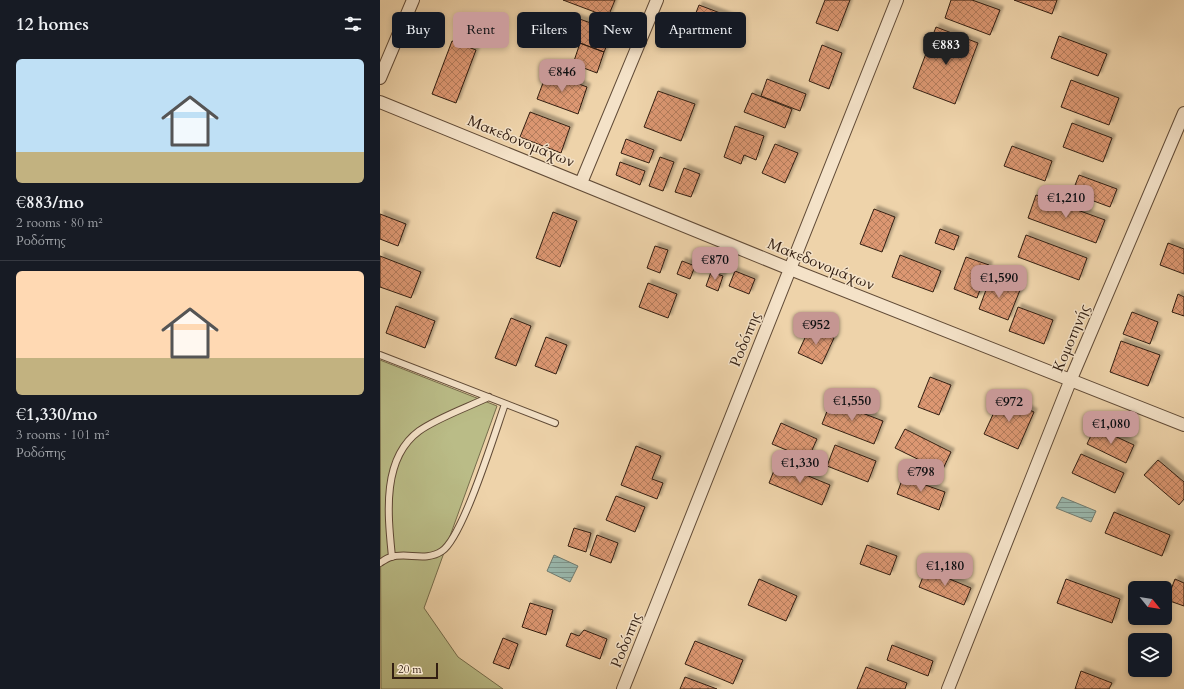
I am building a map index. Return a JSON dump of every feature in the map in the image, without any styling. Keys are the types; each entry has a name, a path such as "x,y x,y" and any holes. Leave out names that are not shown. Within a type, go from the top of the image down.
{"street":[{"path":"380,78 412,0"},
{"path":"581,183 657,0"},
{"name":"Ροδόπης","path":"623,689 897,0"},
{"name":"Μακεδονομάχων","path":"380,102 790,269 1184,425"},
{"name":"Κομοτηνής","path":"948,689 1071,379 1184,113"}],"lane":[{"path":"380,355 555,423"},
{"path":"392,556 388,501 394,469 400,454 409,440 420,430 489,397"},
{"path":"380,563 392,556 425,557 443,551 459,525 475,489 505,404"}],"green space":[{"path":"380,360 497,406 424,608 458,657 503,689 381,689"}],"shaded area":[{"path":"1062,497 1096,511 1091,522 1056,508"},
{"path":"554,555 578,566 570,582 547,571"}],"building":[{"path":"563,0 615,0 610,12 595,12"},
{"path":"825,0 850,0 838,31 816,23"},
{"path":"951,0 972,0 1000,10 990,35 945,18"},
{"path":"1014,0 1057,0 1052,14"},
{"path":"699,5 718,12 696,12"},
{"path":"581,20 589,22 589,46 581,44"},
{"path":"936,27 978,43 955,104 913,88"},
{"path":"1059,36 1107,54 1098,76 1051,58"},
{"path":"452,41 453,48 471,48 476,50 456,103 432,94"},
{"path":"581,43 589,46 589,48 604,52 597,73 573,64 578,48 581,48"},
{"path":"822,45 842,53 829,89 809,81"},
{"path":"593,48 606,48 604,52"},
{"path":"547,72 587,87 578,114 537,99"},
{"path":"767,79 806,94 800,111 761,96"},
{"path":"1071,80 1119,98 1109,125 1061,107"},
{"path":"658,91 695,104 681,141 644,127"},
{"path":"752,93 792,109 785,128 744,112"},
{"path":"530,112 570,127 561,153 520,137"},
{"path":"1072,123 1112,138 1103,162 1063,147"},
{"path":"735,126 764,136 756,160 744,155 741,164 724,157"},
{"path":"626,139 654,150 649,163 621,153"},
{"path":"775,144 798,153 785,183 762,173"},
{"path":"1012,146 1052,161 1045,181 1004,166"},
{"path":"660,157 674,162 663,191 649,186"},
{"path":"620,162 645,171 640,185 616,175"},
{"path":"684,168 700,174 691,197 675,192"},
{"path":"1079,175 1117,189 1110,207 1072,193"},
{"path":"1036,195 1105,220 1096,243 1028,218"},
{"path":"874,209 895,217 882,252 860,244"},
{"path":"553,212 577,221 560,267 536,258"},
{"path":"380,214 406,224 398,246 380,239"},
{"path":"940,229 959,236 954,250 935,243"},
{"path":"1026,235 1087,258 1079,280 1018,257"},
{"path":"1168,243 1184,249 1184,274 1160,265"},
{"path":"655,246 668,250 660,273 647,268"},
{"path":"900,255 941,271 933,292 892,277"},
{"path":"380,256 421,272 411,298 380,287"},
{"path":"966,257 989,265 977,298 954,289"},
{"path":"682,261 695,266 690,279 677,274"},
{"path":"735,271 755,279 749,294 729,286"},
{"path":"711,272 723,276 718,291 706,286"},
{"path":"990,279 1020,290 1008,320 979,309"},
{"path":"648,283 677,294 668,318 639,307"},
{"path":"1178,294 1184,297 1184,316 1172,312"},
{"path":"396,306 435,321 425,348 386,333"},
{"path":"1018,307 1053,320 1044,344 1009,331"},
{"path":"1132,312 1158,322 1150,344 1123,334"},
{"path":"511,318 531,326 516,366 495,358"},
{"path":"810,327 834,338 822,364 798,353"},
{"path":"546,337 567,345 556,374 535,366"},
{"path":"1121,341 1160,355 1148,386 1110,372"},
{"path":"930,377 951,385 939,415 918,407"},
{"path":"1001,397 1034,412 1018,449 984,434"},
{"path":"831,401 883,421 874,444 822,424"},
{"path":"781,423 817,439 808,459 772,444"},
{"path":"1095,427 1134,445 1126,463 1087,444"},
{"path":"905,429 951,452 942,471 895,448"},
{"path":"835,445 876,461 868,482 827,466"},
{"path":"636,446 661,456 652,479 663,483 657,499 621,485"},
{"path":"1081,454 1124,473 1115,493 1072,473"},
{"path":"1158,460 1184,482 1184,499 1179,505 1144,475"},
{"path":"777,463 830,485 822,505 769,483"},
{"path":"903,477 945,492 939,510 897,494"},
{"path":"616,496 645,507 635,532 606,520"},
{"path":"1114,512 1170,535 1162,556 1105,533"},
{"path":"574,528 591,533 586,552 568,546"},
{"path":"597,535 618,543 611,563 590,555"},
{"path":"867,545 897,556 890,575 860,564"},
{"path":"926,569 971,588 964,605 919,587"},
{"path":"759,579 797,596 786,621 748,605"},
{"path":"1066,579 1120,599 1112,623 1057,603"},
{"path":"1175,579 1184,583 1184,606 1172,602 1172,587"},
{"path":"530,603 553,610 546,635 522,627"},
{"path":"584,630 607,639 600,659 566,646 571,633 579,636"},
{"path":"503,638 518,644 509,669 493,663"},
{"path":"695,641 743,660 733,684 685,664"},
{"path":"892,645 933,661 928,676 887,660"},
{"path":"866,667 907,683 905,689 857,689"},
{"path":"1081,671 1112,683 1109,689 1075,689"},
{"path":"685,677 717,689 680,689"}]}
